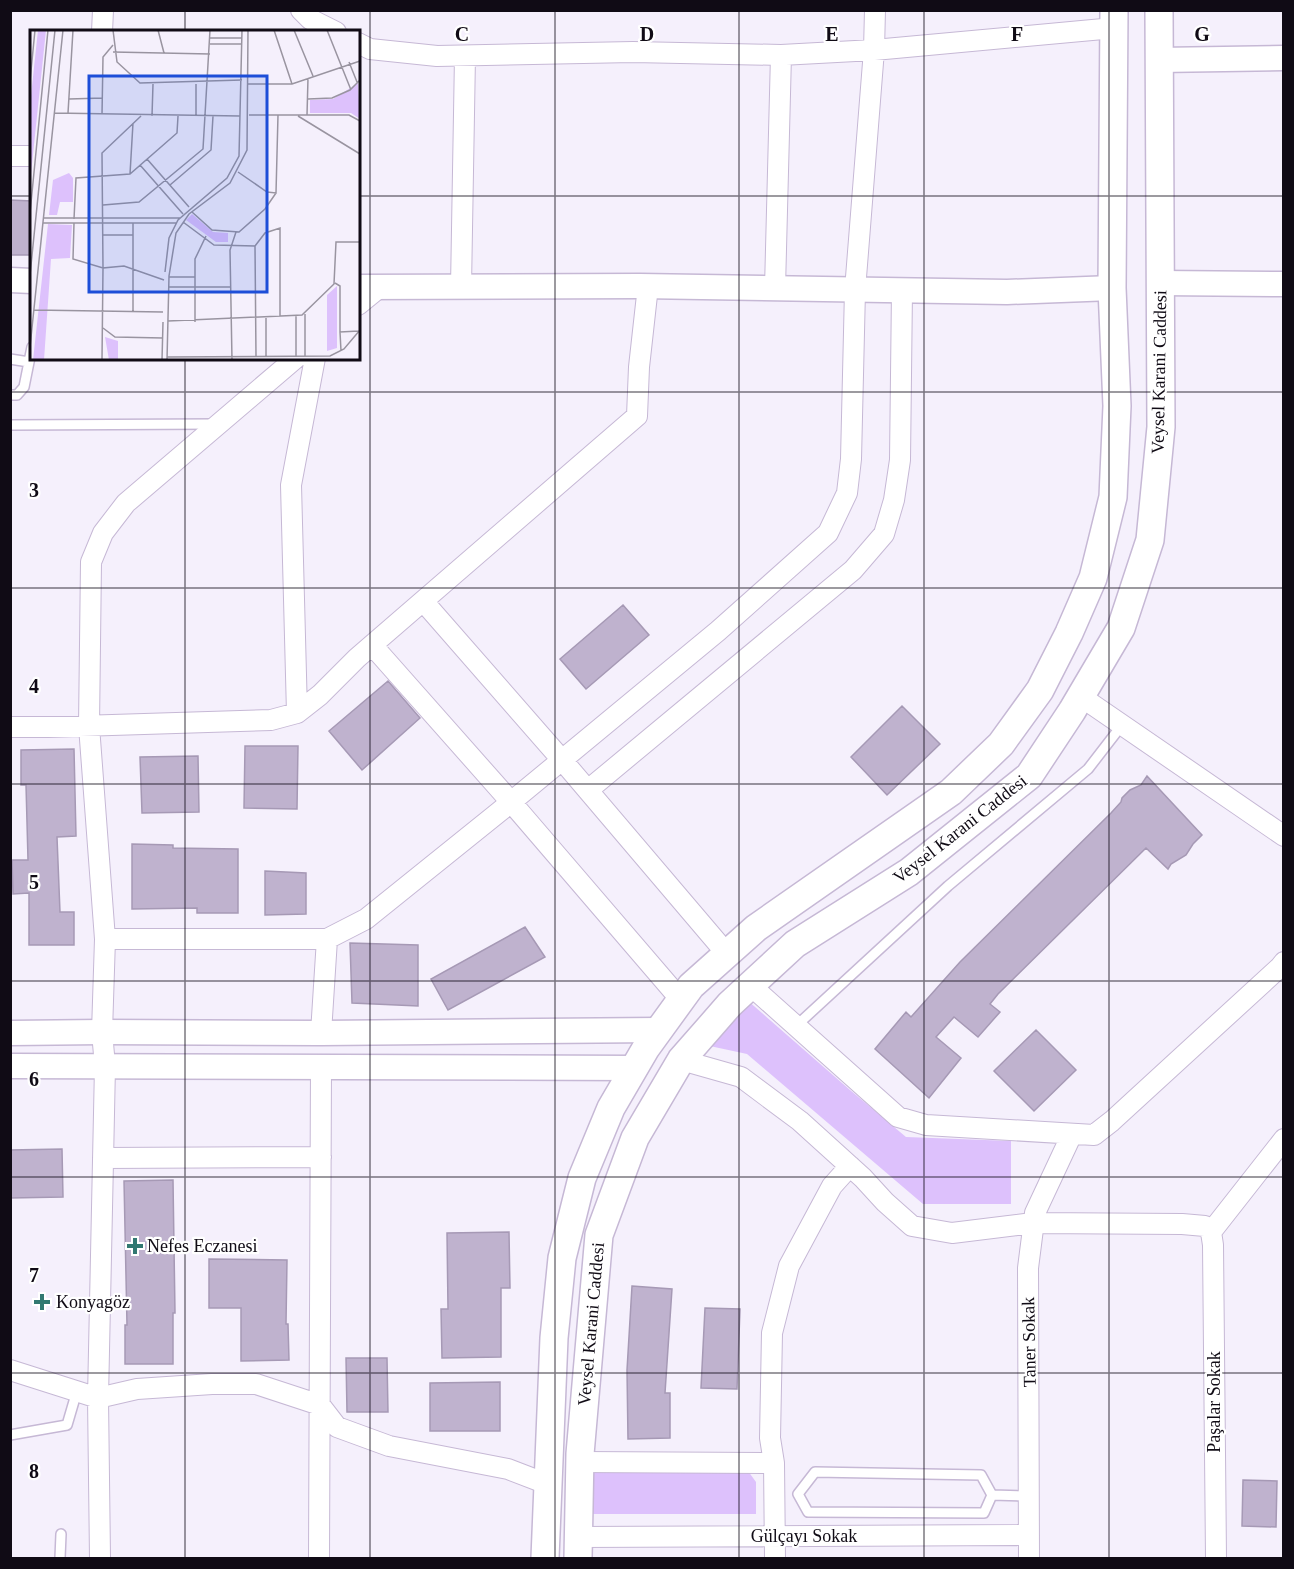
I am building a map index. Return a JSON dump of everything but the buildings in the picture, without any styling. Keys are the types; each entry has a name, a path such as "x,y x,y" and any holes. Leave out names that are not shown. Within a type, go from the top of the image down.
{"main road":[{"name":"Veysel Karani Caddesi","path":"578,1548 580,1462 599,1235 635,1138 681,1060 730,1004 795,944 909,872 1029,776 1121,628 1150,540 1161,427 1159,10"},
{"name":"Veysel Karani Caddesi","path":"545,1558 554,1338 562,1258 582,1178 611,1108 634,1068 691,986 756,928 951,792 1001,744 1040,690 1069,633 1093,578 1113,497 1116,406 1112,288 1114,20"}],"street":[{"path":"102,30 103,10"},
{"path":"301,10 310,19 332,30"},
{"path":"105,939 327,939 366,919 718,631 828,533 847,493 851,459 855,290 874,50 875,10"},
{"path":"360,44 370,49 436,56 633,52 780,55 874,50 1114,20"},
{"path":"776,288 780,55"},
{"path":"461,287 465,56"},
{"path":"1159,60 1284,58"},
{"path":"10,156 30,156"},
{"path":"10,280 30,281"},
{"path":"1160,284 1284,284"},
{"path":"360,302 369,287 648,286 1007,292 1112,288"},
{"path":"10,727 270,720 297,713 320,695 357,658 637,416 639,367 648,286"},
{"path":"588,790 853,570 885,534 894,500 900,460 902,290"},
{"path":"100,1558 98,1398 105,1066 102,1032 105,939 89,726 92,562 103,533 126,503 294,360"},
{"path":"297,713 291,485 315,360"},
{"path":"423,601 727,954"},
{"path":"372,645 681,1000"},
{"path":"1080,696 1284,836"},
{"path":"321,1033 327,939"},
{"path":"750,985 898,1117 926,1125 1094,1135 1284,962"},
{"path":"10,1034 659,1030"},
{"path":"681,1060 741,1077 800,1121 912,1226 952,1233 1033,1223 1182,1224 1205,1226 1212,1238 1284,1139"},
{"path":"10,1066 634,1068"},
{"path":"319,1558 321,1067"},
{"name":"Taner Sokak","path":"1029,1558 1028,1268 1035,1213 1072,1134"},
{"path":"103,1158 321,1157"},
{"path":"775,1558 774,1463 770,1438 772,1333 789,1266 832,1186 850,1166"},
{"name":"Paşalar Sokak","path":"1212,1238 1216,1558"},
{"path":"10,1370 98,1398 137,1389 212,1384 256,1384 320,1405 337,1427 389,1446 508,1469 548,1485"},
{"path":"580,1462 774,1463"},
{"name":"Gülçayı Sokak","path":"578,1548 775,1536 1029,1534"}],"lane":[{"path":"10,395 17,394 24,387 30,357"},
{"path":"10,359 29,362"},
{"path":"10,425 219,424"},
{"path":"796,1026 948,886 1088,769 1122,725"},
{"path":"10,1435 67,1425 77,1391"},
{"path":"798,1494 815,1472 981,1475 993,1495"},
{"path":"774,1493 798,1494"},
{"path":"798,1494 808,1512 984,1513 993,1495"},
{"path":"993,1495 1029,1496"},
{"path":"60,1558 61,1534"}],"shaded area":[{"path":"747,1000 906,1137 1011,1141 1011,1204 923,1204 747,1054 705,1045"},
{"path":"748,1471 756,1482 756,1514 592,1514 594,1473"}],"place":[{"name":"Nefes Eczanesi","path":"135,1246"},
{"name":"Konyagöz","path":"42,1302"}]}
